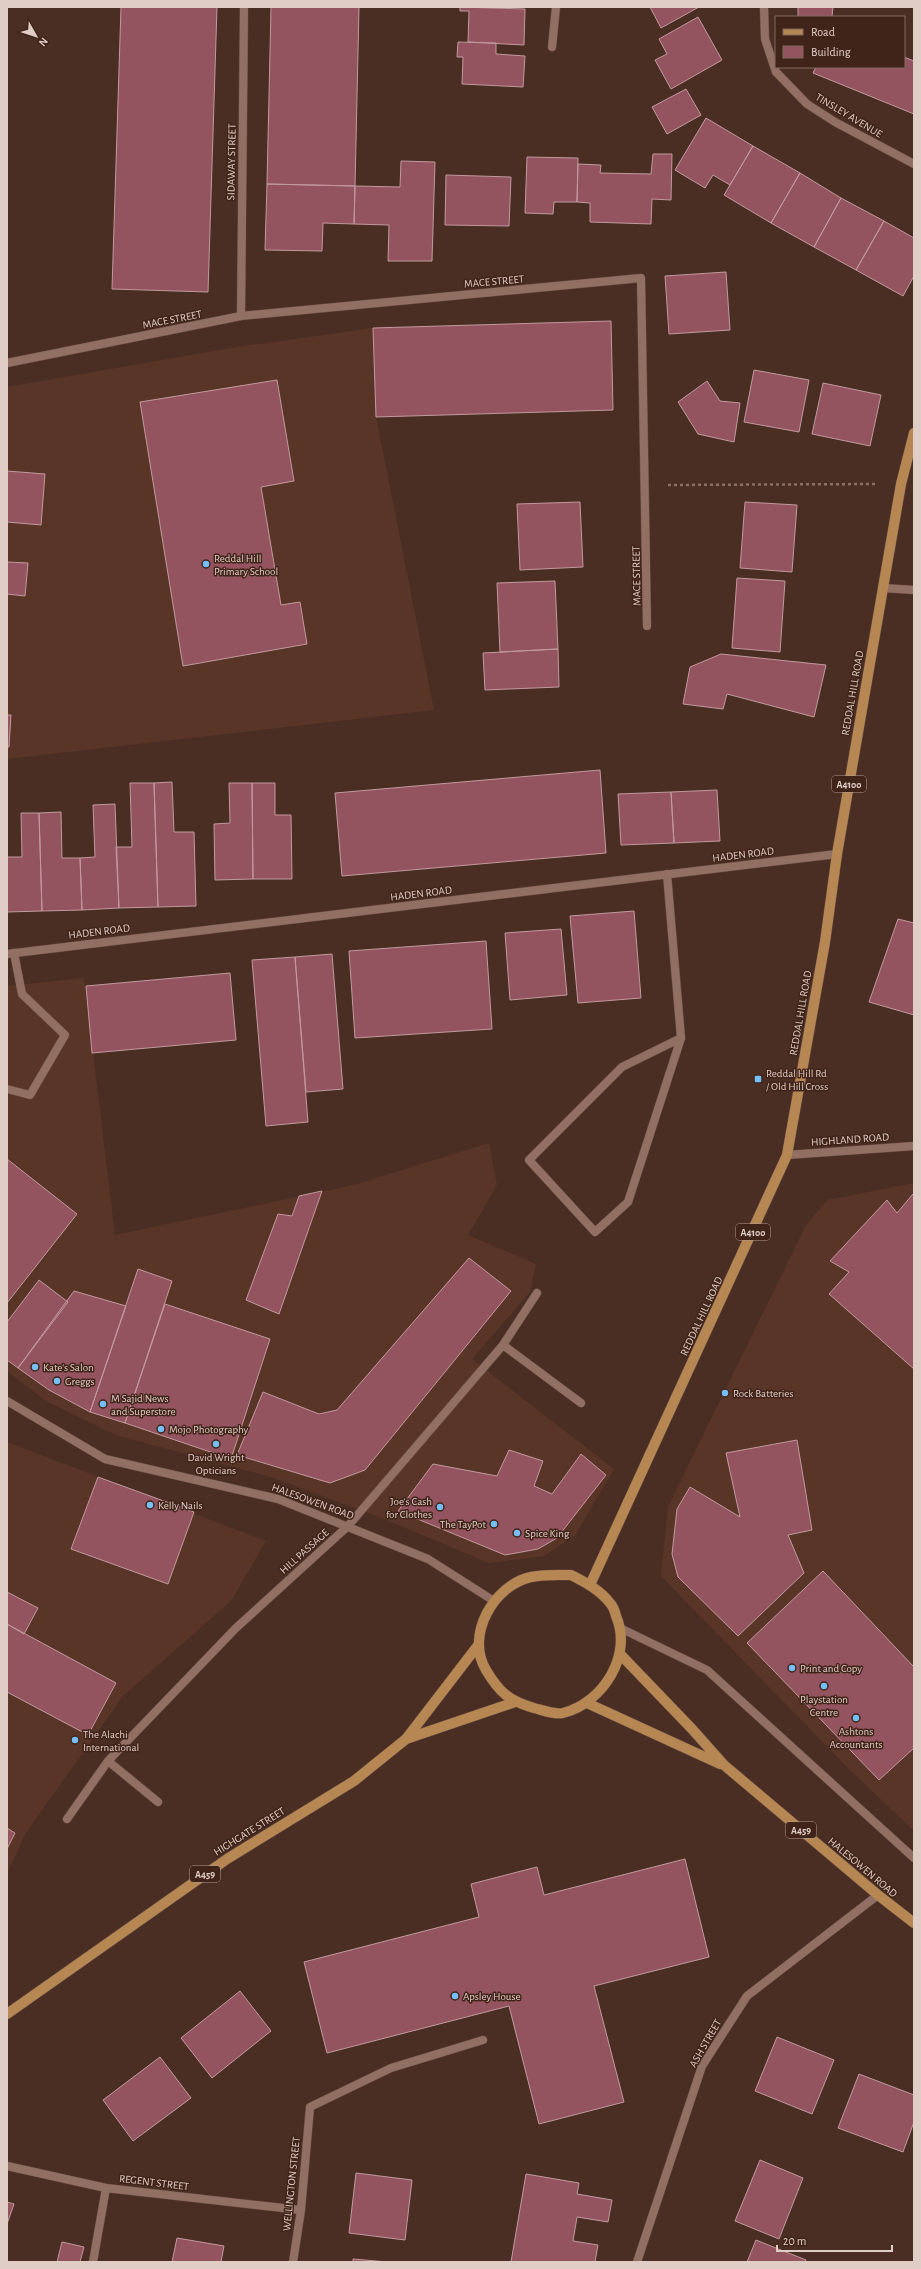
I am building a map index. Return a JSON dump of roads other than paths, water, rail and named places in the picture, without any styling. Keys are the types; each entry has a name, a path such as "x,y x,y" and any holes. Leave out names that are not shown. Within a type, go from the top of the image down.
{"main road":[{"name":"REDDAL HILL ROAD","path":"590,1585 787,1155 825,942 837,854 901,484 914,433"},
{"path":"571,1575 590,1585 611,1603 622,1629 620,1654 607,1683 587,1703 562,1713 515,1702 496,1688 484,1667 479,1644 481,1626 494,1601 511,1585 531,1577 571,1575"},
{"name":"HIGHGATE STREET","path":"7,2014 227,1859 354,1781 406,1739 479,1644"},
{"name":"HALESOWEN ROAD","path":"620,1654 692,1729 724,1766 878,1896 914,1923"},
{"name":"HIGHGATE STREET","path":"406,1739 515,1702"},
{"name":"HALESOWEN ROAD","path":"587,1703 724,1766"}],"street":[{"name":"SIDAWAY STREET","path":"241,316 244,7"},
{"path":"552,47 556,7"},
{"name":"TINSLEY AVENUE","path":"764,7 764,39 776,72 807,104 835,122 914,164"},
{"name":"MACE STREET","path":"7,363 241,316 641,278 646,485 647,626"},
{"path":"883,588 914,590"},
{"name":"HADEN ROAD","path":"10,953 837,854"},
{"path":"667,874 681,1038 628,1202 595,1232 529,1160 622,1066 681,1038"},
{"path":"7,1089 30,1095 65,1035 22,994 10,953"},
{"name":"HIGHLAND ROAD","path":"787,1155 914,1146"},
{"name":"HILL PASSAGE","path":"67,1819 108,1761 236,1628 348,1526 503,1345 537,1293"},
{"path":"503,1345 581,1403"},
{"name":"HALESOWEN ROAD","path":"7,1400 105,1459 278,1499 428,1559 494,1601"},
{"path":"622,1629 707,1670 891,1839 914,1858"},
{"path":"108,1761 158,1802"},
{"name":"ASH STREET","path":"637,2262 702,2066 747,1996 878,1896"},
{"name":"WELLINGTON STREET","path":"293,2262 301,2210 310,2107 390,2068 483,2040"},
{"name":"REGENT STREET","path":"7,2166 106,2188 301,2210"},
{"path":"93,2262 106,2188"}],"place":[{"name":"Reddal Hill Primary School","path":"206,564"},
{"name":"Reddal Hill Rd / Old Hill Cross","path":"758,1079"},
{"name":"Kate's Salon","path":"35,1367"},
{"name":"Greggs","path":"57,1381"},
{"name":"Rock Batteries","path":"725,1393"},
{"name":"M Sajid News and Superstore","path":"103,1404"},
{"name":"Mojo Photography","path":"161,1429"},
{"name":"David Wright Opticians","path":"216,1444"},
{"name":"Kelly Nails","path":"150,1505"},
{"name":"Joe's Cash for Clothes","path":"440,1507"},
{"name":"The TayPot","path":"494,1524"},
{"name":"Spice King","path":"517,1533"},
{"name":"Print and Copy","path":"792,1668"},
{"name":"Playstation Centre","path":"824,1686"},
{"name":"Ashtons Accountants","path":"856,1718"},
{"name":"The Alachi International","path":"75,1740"},
{"name":"Apsley House","path":"455,1996"}]}
